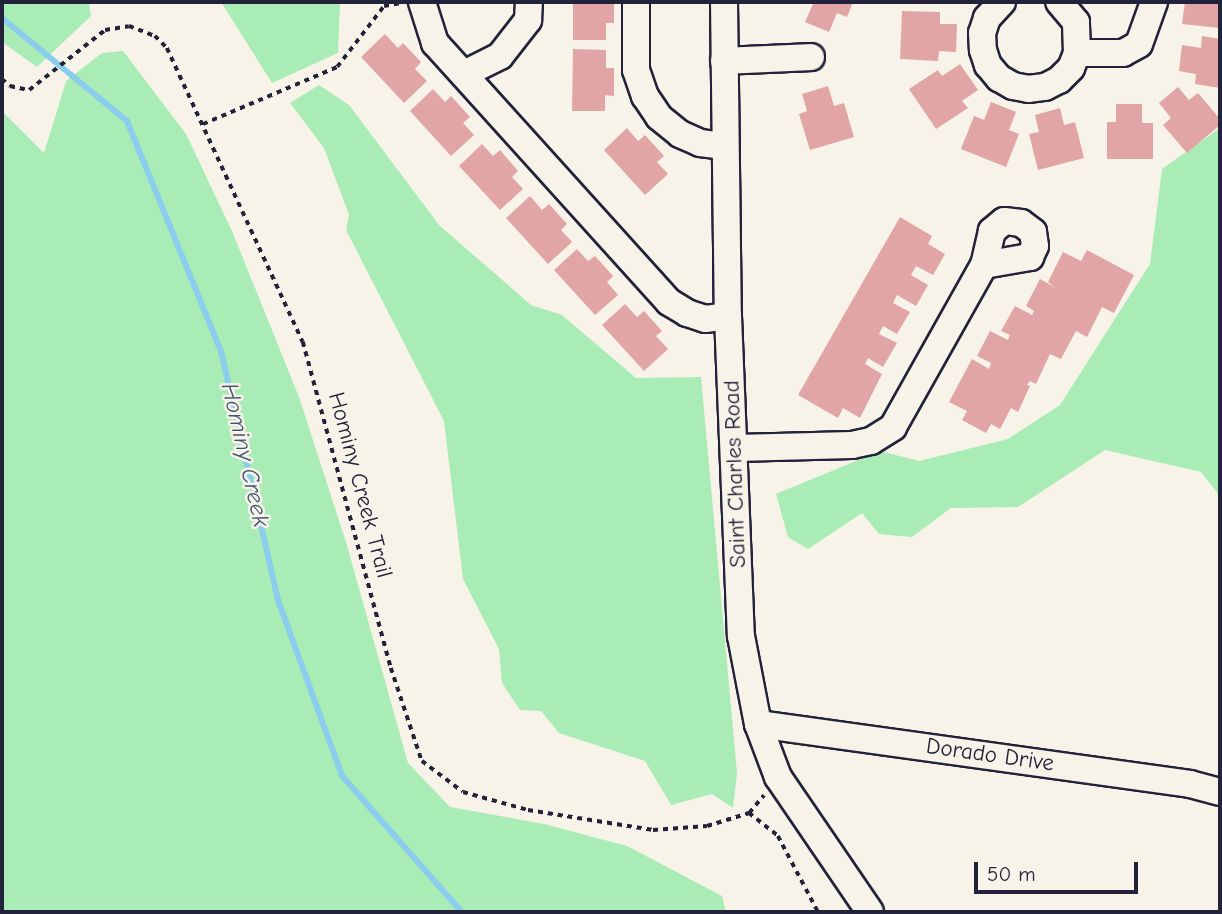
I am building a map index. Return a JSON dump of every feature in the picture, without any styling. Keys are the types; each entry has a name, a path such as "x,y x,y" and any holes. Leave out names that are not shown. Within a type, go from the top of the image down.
{"street":[{"path":"422,2 435,43 669,302 705,319 728,316"},
{"path":"464,74 500,56 528,20 529,2"},
{"path":"636,2 636,70 645,96 659,117 680,134 700,143 725,146"},
{"name":"Saint Charles Road","path":"724,2 728,316 736,448 741,636 758,724 778,777 870,912"},
{"path":"1002,2 988,18 982,33 985,57 999,78 1013,86 1028,89 1045,87 1059,80 1071,68 1077,53 1076,22 1059,2"},
{"path":"1077,53 1123,53 1139,44 1154,2"},
{"path":"724,61 811,57"},
{"path":"736,448 852,445 871,441 893,427 984,265"},
{"name":"Dorado Drive","path":"758,724 1189,784 1220,792"}],"path":[{"path":"203,124 337,67 384,6 410,2"},
{"name":"Hominy Creek Trail","path":"2,79 10,86 29,90 105,30 129,26 155,36 167,48 303,342 390,668 422,761 463,792 528,810 640,828 706,826 749,813"},
{"path":"778,777 749,813 778,836 818,912"}],"green space":[{"path":"2,2 89,2 91,16 37,67 2,42"},
{"path":"221,2 340,2 338,53 272,83"},
{"path":"123,51 186,134 232,231 299,397 346,542 408,763 450,807 544,824 627,846 722,896 726,912 2,912 2,111 44,153 66,81 102,53"},
{"path":"319,85 349,105 439,225 531,305 562,315 636,378 701,377 737,773 733,808 712,794 671,805 645,761 559,733 541,711 520,710 502,683 499,649 463,579 444,421 346,230 349,215 324,148 290,103"},
{"path":"1220,128 1220,496 1201,472 1105,450 1018,507 951,508 912,537 879,534 862,513 808,549 788,537 776,494 880,451 919,461 1008,439 1060,405 1150,264 1162,169"}],"building":[{"path":"573,2 614,2 614,23 606,23 606,40 573,40"},
{"path":"807,2 853,2 847,17 837,13 829,32 805,22 813,4"},
{"path":"1185,2 1220,2 1220,28 1182,24"},
{"path":"902,11 940,12 940,24 957,24 956,52 939,51 938,61 900,59"},
{"path":"385,34 398,48 403,43 421,62 415,69 427,81 404,103 361,57"},
{"path":"1202,36 1220,39 1220,88 1195,84 1196,74 1179,71 1182,45 1201,48"},
{"path":"573,49 606,50 606,68 614,68 614,96 605,95 605,111 572,111"},
{"path":"960,64 978,90 962,101 968,108 936,129 909,89 938,70 942,76"},
{"path":"828,86 834,106 844,103 854,137 810,150 799,114 807,111 802,94"},
{"path":"1178,87 1189,100 1198,93 1220,119 1220,125 1187,153 1163,125 1171,118 1159,103"},
{"path":"433,89 445,102 451,96 470,117 463,123 474,135 451,156 410,111"},
{"path":"991,102 1016,112 1009,130 1019,134 1006,167 961,149 974,116 984,120"},
{"path":"1116,104 1142,104 1142,123 1153,123 1153,159 1107,159 1107,122 1116,122"},
{"path":"1060,108 1064,125 1075,122 1084,158 1038,170 1029,134 1039,132 1035,115"},
{"path":"627,128 638,141 645,135 664,156 657,162 668,174 645,195 604,150"},
{"path":"482,144 493,156 500,150 518,171 512,177 523,189 500,210 459,166"},
{"path":"530,196 542,210 549,204 567,224 561,230 572,242 548,264 506,218"},
{"path":"900,217 932,236 928,244 945,254 933,275 916,266 911,275 928,285 916,306 897,295 893,303 910,312 897,334 883,326 879,334 897,343 883,367 868,358 865,364 882,374 860,418 843,408 838,418 798,395"},
{"path":"577,249 588,261 595,256 613,276 607,282 618,295 595,315 554,270"},
{"path":"1087,250 1134,275 1114,313 1102,307 1087,337 1076,331 1061,359 1050,354 1036,384 1030,381 1027,385 1030,386 1018,412 1011,408 1000,429 991,424 986,433 962,420 967,411 949,402 972,359 989,369 991,363 977,356 990,331 1008,340 1010,335 1001,331 1015,306 1032,315 1034,311 1026,306 1040,279 1056,288 1048,282 1063,252 1081,261"},
{"path":"625,304 637,317 644,311 662,331 656,336 668,349 644,371 602,325"}],"waterway":[{"name":"Hominy Creek","path":"2,18 127,121 221,351 278,600 342,776 462,912"}]}
